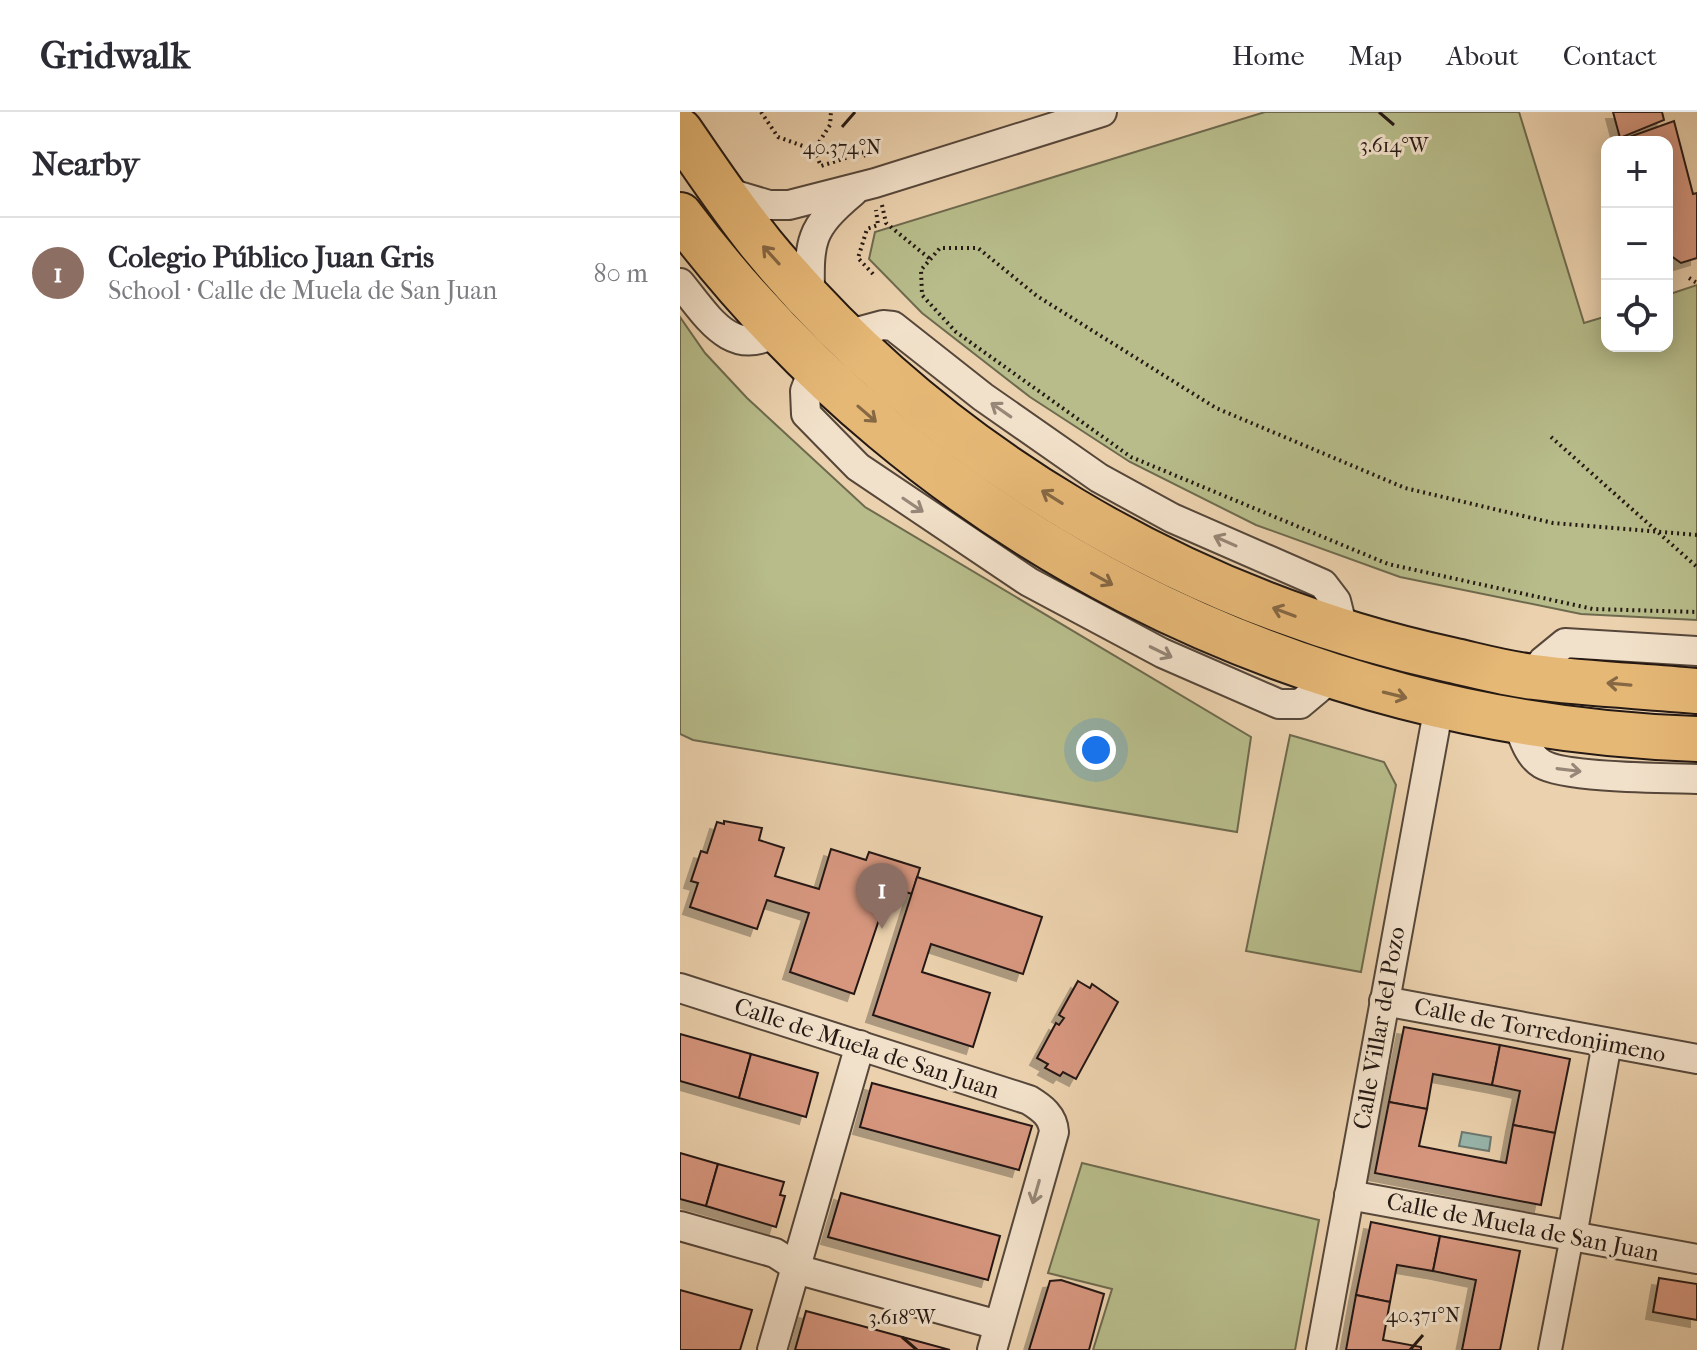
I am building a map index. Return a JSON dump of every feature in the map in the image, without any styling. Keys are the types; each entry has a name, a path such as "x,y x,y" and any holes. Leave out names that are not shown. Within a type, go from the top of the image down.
{"main road":[{"path":"680,131 718,189 846,335 957,430 1089,519 1228,589 1377,644 1532,677 1697,691"},
{"path":"680,215 722,268 814,367 920,461 1049,550 1184,620 1331,678 1439,706 1517,722 1697,739"}],"street":[{"path":"718,189 769,205 789,205 871,186 1102,112"},
{"path":"810,297 809,257 815,232 831,210 871,186"},
{"path":"680,283 725,334 739,342 762,341 779,330"},
{"path":"1532,677 1543,661 1565,643 1697,651"},
{"name":"Calle Villar del Pozo","path":"1321,1350 1439,706"},
{"path":"1517,722 1531,754 1551,768 1627,777 1697,779"},
{"name":"Calle de Muela de San Juan","path":"680,988 1029,1100 1050,1117 1054,1132 995,1338"},
{"name":"Calle de Torredonjimeno","path":"1384,1001 1697,1059"},
{"path":"1550,1350 1607,1043"},
{"path":"772,1350 860,1045"},
{"name":"Calle de Muela de San Juan","path":"1349,1195 1697,1259"},
{"path":"680,1226 775,1253 796,1267 995,1338"}],"path":[{"path":"761,112 778,137 814,150 821,166 864,152 878,225 867,229 858,258 873,274"},
{"path":"814,150 830,125 831,112"},
{"path":"871,186 886,223 931,259"},
{"path":"1697,535 1553,523 1405,488 1216,408 1037,296 978,248 940,248 921,270 922,295 956,332 1131,457 1388,564 1593,609 1697,612"},
{"path":"1689,278 1697,283"},
{"path":"1551,437 1697,567"}],"green space":[{"path":"1265,112 1519,112 1584,323 1601,318 1601,352 1673,352 1673,293 1697,285 1697,620 1581,614 1400,577 1256,525 1130,462 1030,397 922,313 869,259 875,232"},
{"path":"680,317 705,353 747,398 865,507 1251,737 1237,832 693,740 680,734"},
{"path":"1290,735 1384,762 1396,785 1361,972 1246,951"},
{"path":"1082,1163 1319,1220 1295,1350 1093,1350 1112,1289 1048,1273"}],"water":[{"path":"1462,1132 1491,1137 1489,1151 1459,1146"}],"building":[{"path":"1613,112 1662,112 1664,120 1619,136"},
{"path":"1674,121 1693,194 1697,193 1697,258 1681,263 1673,257 1673,136 1632,136"},
{"path":"724,821 762,828 759,840 784,848 775,876 819,889 831,849 866,860 869,852 920,868 912,894 890,887 854,994 790,972 809,913 767,900 757,929 690,907 698,883 691,881 701,851 707,853 717,822 724,824"},
{"path":"917,877 1042,917 1023,974 931,944 922,972 990,993 973,1047 873,1015"},
{"path":"1078,981 1090,988 1092,984 1118,1002 1076,1079 1063,1072 1060,1076 1045,1068 1048,1064 1037,1058 1056,1023 1059,1025 1064,1018 1059,1015"},
{"path":"1404,1027 1500,1045 1492,1085 1433,1074 1427,1109 1389,1102"},
{"path":"680,1034 751,1054 739,1098 680,1081"},
{"path":"1500,1045 1570,1059 1555,1133 1513,1125 1520,1091 1492,1085"},
{"path":"751,1054 818,1073 806,1117 739,1098"},
{"path":"872,1083 1032,1126 1019,1170 860,1127"},
{"path":"1389,1102 1427,1109 1419,1146 1506,1163 1513,1125 1555,1133 1541,1205 1375,1173"},
{"path":"680,1153 718,1164 706,1206 680,1199"},
{"path":"718,1164 784,1182 780,1195 785,1196 776,1227 706,1206"},
{"path":"841,1193 1000,1236 988,1280 828,1237"},
{"path":"1371,1222 1440,1236 1433,1271 1397,1265 1390,1302 1356,1295"},
{"path":"1440,1236 1520,1251 1500,1350 1462,1350 1476,1280 1433,1271"},
{"path":"1659,1278 1697,1284 1697,1320 1653,1312"},
{"path":"1061,1280 1104,1294 1089,1350 1029,1350 1050,1281"},
{"path":"680,1290 752,1310 740,1350 680,1350"},
{"path":"1356,1295 1390,1302 1383,1340 1421,1347 1421,1350 1346,1350"},
{"path":"806,1311 862,1326 950,1350 795,1350"}],"place":[{"name":"Colegio Público Juan Gris","path":"882,929"}]}
